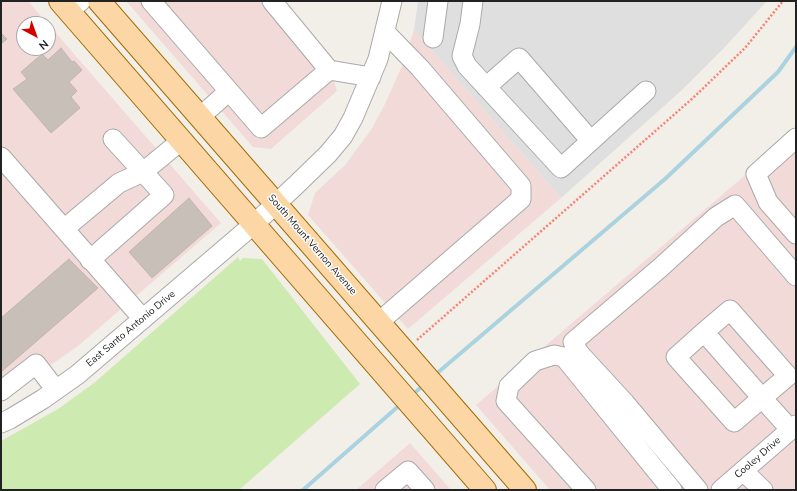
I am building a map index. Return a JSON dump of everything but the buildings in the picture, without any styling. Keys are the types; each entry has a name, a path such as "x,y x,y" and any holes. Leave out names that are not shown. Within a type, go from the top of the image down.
{"main road":[{"name":"South Mount Vernon Avenue","path":"99,1 525,490"},
{"path":"70,4 182,140 485,490"}],"street":[{"path":"151,1 261,128 329,70"},
{"path":"272,1 329,70 370,77"},
{"name":"East Santo Antonio Drive","path":"1,423 10,419 56,390 77,375 254,224 328,154 343,136 353,118 378,59 392,1"},
{"path":"433,38 438,1"},
{"path":"473,1 470,24 462,56 467,66 561,168 646,91"},
{"path":"379,322 521,199 521,186 420,68 385,32"},
{"path":"486,87 519,58 591,141"},
{"path":"200,117 229,91"},
{"path":"796,138 756,174 768,202 796,234"},
{"path":"90,260 164,195 114,139"},
{"path":"64,230 119,183 143,172 182,140"},
{"path":"1,157 143,320"},
{"path":"698,490 626,403 579,353 573,342 660,268 716,217 735,205 796,276"},
{"path":"730,310 788,376 734,422 676,357 704,332 730,310"},
{"path":"704,332 762,398 793,428"},
{"path":"586,490 506,401 509,386 536,361 554,355 564,357 663,487"},
{"path":"1,391 36,364 56,390"},
{"name":"Cooley Drive","path":"721,490 793,428"},
{"path":"386,490 408,471 425,490"},
{"path":"743,471 763,490"}],"path":[{"path":"427,332 694,98 745,48 783,1"}],"shaded area":[{"path":"1,1 28,1 41,16 16,16 16,56 56,56 56,33 221,223 78,346 1,400"},
{"path":"126,1 282,1 324,52 337,91 271,149 253,147"},
{"path":"418,1 767,1 725,47 682,90 561,198 414,30"},
{"path":"414,30 561,198 408,329 308,215 315,193 345,165 371,130 385,104 402,66"},
{"path":"796,127 796,490 550,490 476,405 743,177"},
{"path":"410,443 451,490 356,490"}],"green space":[{"path":"238,257 240,261 243,258 262,259 360,384 239,490 1,490 1,441 58,409 94,383"}],"waterway":[{"path":"435,375 665,179 778,72 796,47"},
{"path":"412,395 425,384"},
{"path":"303,490 402,403"}]}
